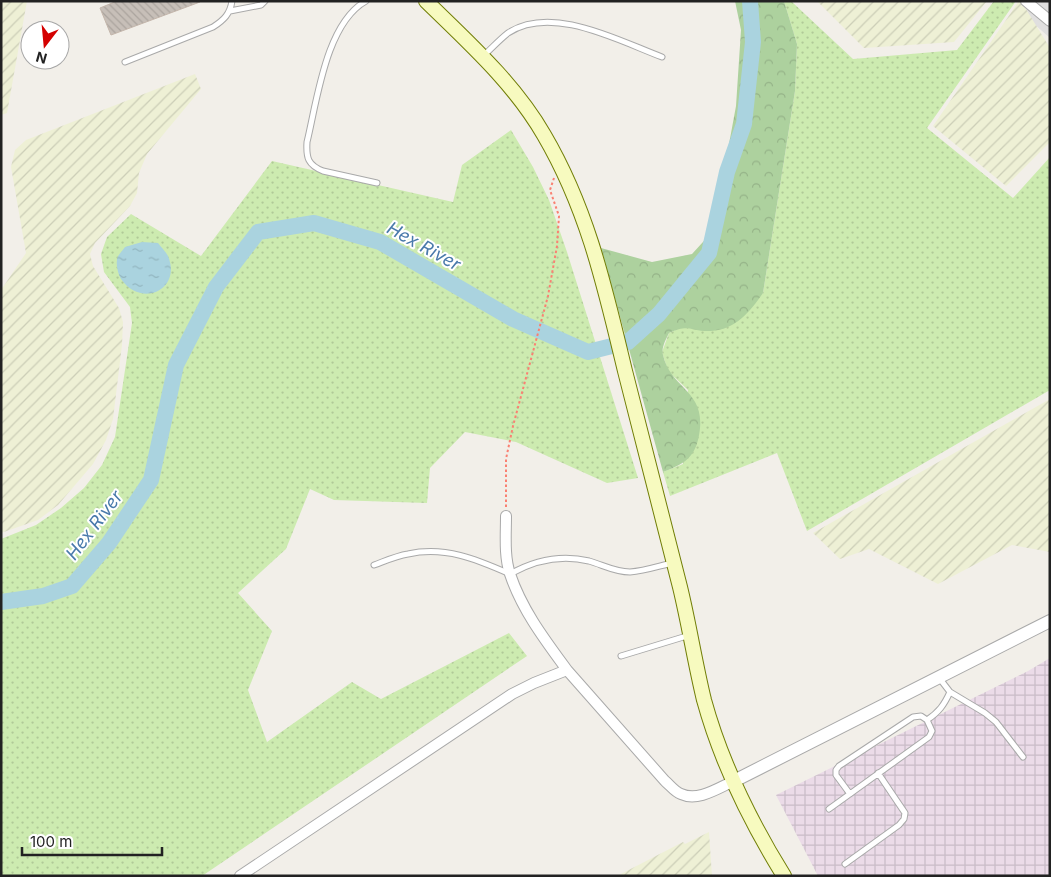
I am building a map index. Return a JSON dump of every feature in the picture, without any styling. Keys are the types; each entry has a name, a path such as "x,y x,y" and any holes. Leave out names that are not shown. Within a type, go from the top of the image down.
{"main road":[{"path":"426,1 482,57 530,113 576,197 609,303 707,709 734,781 764,843 784,876"}],"street":[{"path":"1026,1 1050,21"},
{"path":"506,516 506,553 510,574 526,611 538,631 568,670 665,781 680,794 702,796 1050,621"},
{"path":"240,876 512,694 534,682 568,670"}],"lane":[{"path":"125,62 213,27 221,22 230,11 232,1"},
{"path":"230,11 261,5 265,1"},
{"path":"366,1 352,12 344,22 329,49 307,142 306,154 310,163 315,168 377,183"},
{"path":"482,57 508,34 521,27 558,22 576,24 662,57"},
{"path":"374,565 407,554 428,551 449,552 468,556 510,574 528,564 545,560 576,559 589,561 615,570 631,572 673,562"},
{"path":"621,656 690,635"},
{"path":"938,677 950,692 985,712 996,722 1023,757"},
{"path":"927,720 937,714 943,707 950,692"},
{"path":"829,809 850,794 878,773 929,737 932,731 927,720 921,716 913,717 839,766 836,770 836,775 850,794"},
{"path":"845,864 899,825 904,819 905,813 878,773"}],"path":[{"path":"506,516 506,459 514,418 548,296 557,246 559,216 550,190 559,164"}],"shaded area":[{"path":"1019,1 1050,1 1050,38 1016,8 1020,3"},
{"path":"1050,658 1050,876 818,876 776,795 1028,671"}],"green space":[{"path":"1,1 27,1 24,20 20,20 20,40 7,113 1,115"},
{"path":"735,1 784,1 797,44 795,91 763,293 753,307 735,324 720,330 711,331 686,328 676,330 669,333 664,344 663,355 667,367 694,401 699,411 700,423 698,440 693,452 681,464 663,472 601,248 652,262 692,254 713,231 736,106 741,30"},
{"path":"784,1 791,1 853,59 957,50 994,1 1016,1 927,128 1013,198 1050,157 1050,390 807,531 777,453 670,496 663,472 683,464 688,390 668,371 662,352 669,333 682,327 711,331 763,293 795,91 797,44"},
{"path":"817,1 987,1 954,42 864,48"},
{"path":"1019,1 1021,1 1050,48 1050,142 1006,186 933,126"},
{"path":"195,74 201,89 147,154 139,173 137,193 130,206 95,243 90,254 93,266 119,308 123,322 113,419 106,440 93,464 58,505 38,520 1,533 1,290 26,253 11,167 15,150 26,140"},
{"path":"511,130 533,167 549,200 638,478 607,483 516,442 465,432 430,468 427,503 334,500 310,489 286,549 238,593 272,631 248,690 267,742 352,682 381,699 509,633 527,656 202,876 1,876 1,539 36,525 61,508 84,488 102,465 115,437 132,323 130,307 104,272 101,254 107,237 131,214 201,256 272,161 453,202 462,165"},
{"path":"1050,399 1050,552 1012,545 938,584 869,549 840,559 813,533"},
{"path":"709,832 712,876 617,876 683,842 685,844"}],"water":[{"path":"142,242 158,243 168,256 171,268 170,278 165,286 149,294 139,293 130,288 121,279 117,267 118,257 125,247"}],"building":[{"path":"117,1 200,2 111,35 100,8"}],"waterway":[{"name":"Hex River","path":"1,602 43,596 72,586 109,543 151,480 176,365 216,287 258,232 314,223 380,242 513,319 588,352 628,342 659,314 709,253 727,172 744,124 753,42 750,1"}]}
